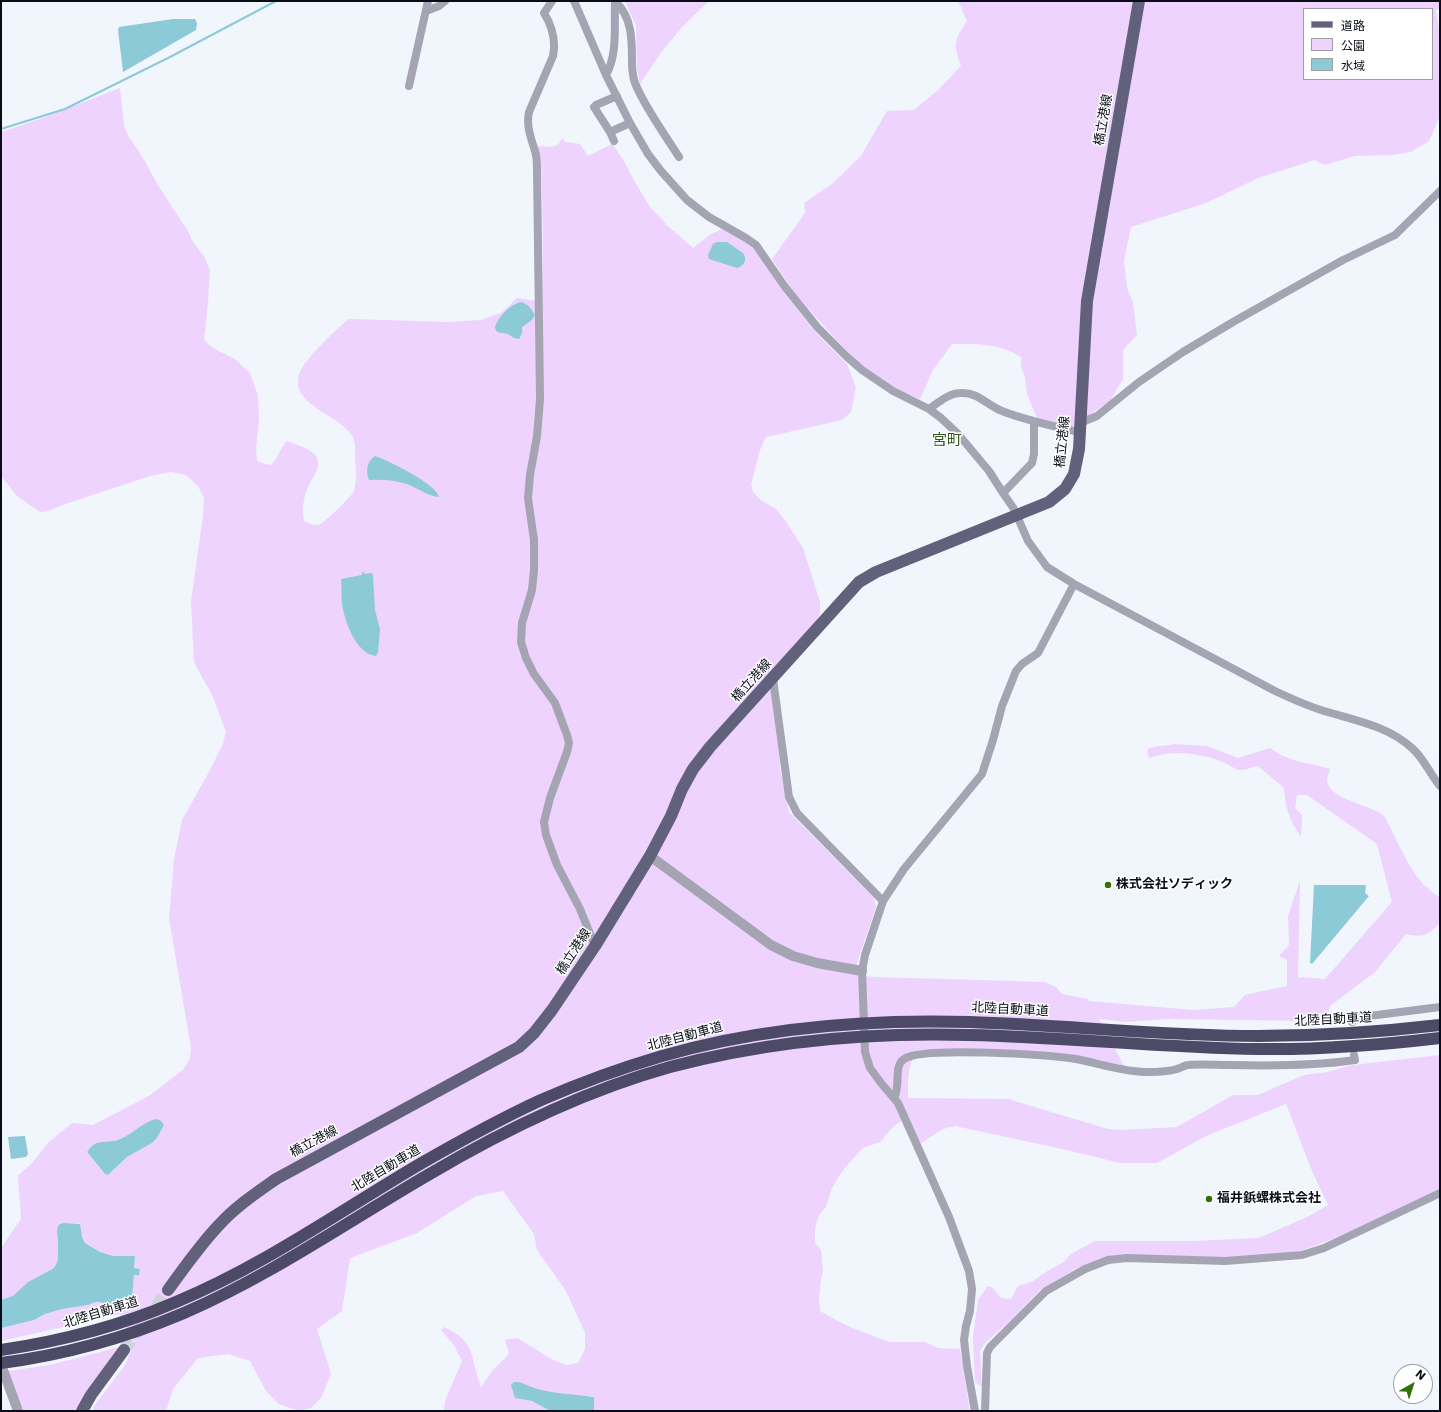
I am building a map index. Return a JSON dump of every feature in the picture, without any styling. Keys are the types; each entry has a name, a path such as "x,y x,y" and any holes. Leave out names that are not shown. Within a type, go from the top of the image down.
{"highway":[{"name":"北陸自動車道","path":"1,1350 40,1344 76,1336 118,1324 179,1301 258,1262 327,1222 418,1166 498,1121 539,1101 620,1070 705,1045 746,1036 791,1030 838,1025 881,1023 971,1022 1256,1036 1356,1033 1440,1025"},
{"name":"北陸自動車道","path":"2,1366 81,1348 122,1336 186,1312 280,1264 425,1176 518,1126 593,1092 668,1068 710,1057 753,1048 796,1042 894,1035 978,1035 1260,1049 1357,1046 1440,1038"}],"main road":[{"name":"橋立港線","path":"168,1290 219,1225 247,1200 276,1179 519,1047 534,1033 552,1010 595,946 650,856 672,816 682,789 693,769 710,747 860,582 876,572 1049,502 1065,489 1074,474 1079,449 1088,301 1139,1"},
{"path":"82,1411 91,1395 124,1350"}],"street":[{"path":"409,86 428,1"},
{"path":"426,11 439,6 445,1"},
{"path":"552,1 544,14 552,29 554,49 553,56 527,119 535,151 537,170 540,399 537,436 530,475 528,498 534,540 534,570 532,590 522,623 521,642 526,658 534,674 556,703 569,743 550,798 544,822 546,835 557,864 580,909 595,946"},
{"path":"574,1 606,75 630,123 648,154 661,171 687,200 709,217 756,245 785,287 833,345 862,370 893,391 929,409 941,418 967,444 1003,492 1017,515 1028,541 1047,567 1074,584 1275,692 1316,708 1377,726 1404,742 1414,750 1440,786"},
{"path":"606,75 611,66 615,1"},
{"path":"615,1 622,8 630,28 632,74 635,83 679,157"},
{"path":"614,141 610,132 594,108 596,105 617,96"},
{"path":"610,132 630,123"},
{"path":"929,409 956,393 970,394 1002,411 1034,421 1080,428 1139,382 1183,352 1343,260 1395,235 1440,191"},
{"path":"1003,492 1032,463 1034,454 1034,421"},
{"path":"975,1411 964,1340 970,1311 972,1289 969,1271 949,1217 898,1103 870,1068 865,1052 862,971 865,955 883,901 904,869 982,774 1002,706 1016,671 1022,664 1038,653 1074,584"},
{"path":"773,679 789,797 797,813 883,901"},
{"path":"650,856 771,945 793,956 817,963 862,971"},
{"path":"1352,1022 1352,1017 1440,1007"},
{"path":"894,1098 897,1094 898,1066 901,1061 908,1056 921,1054 1017,1054 1074,1059 1145,1072 1165,1072 1187,1065 1290,1066 1344,1062 1355,1060 1354,1055"},
{"path":"985,1411 987,1353 990,1347 1046,1290 1085,1270 1108,1260 1127,1258 1225,1261 1302,1255 1324,1248 1440,1193"},
{"path":"2,1366 18,1411"}],"green space":[{"path":"625,1 709,1 682,27 660,54 640,84 637,69 636,26"},
{"path":"958,1 1440,1 1440,8 1436,10 1440,37 1440,116 1429,141 1411,152 1392,155 1355,156 1324,165 1315,160 1258,178 1206,203 1131,227 1124,261 1127,288 1133,303 1137,335 1123,350 1123,379 1110,401 1076,424 1073,428 1037,418 1027,394 1025,377 1021,367 1021,357 1005,349 988,345 952,344 933,370 920,399 900,391 860,364 842,346 795,294 772,259 805,213 804,203 832,184 861,156 887,111 914,110 938,90 961,66 956,48 959,33 967,21"},
{"path":"120,88 124,126 129,137 188,231 192,240 205,258 210,270 204,340 213,348 235,359 250,373 258,396 259,419 256,450 257,461 271,465 287,441 307,449 317,457 318,466 309,485 303,509 304,521 313,525 318,525 325,521 354,491 356,478 355,448 353,437 345,427 310,404 299,389 298,380 304,365 318,348 347,320 447,322 481,320 501,313 517,298 542,302 542,179 540,159 536,146 551,147 558,145 562,138 566,142 580,144 588,156 612,144 624,161 650,207 669,227 693,248 711,234 722,229 743,240 758,253 781,289 818,335 847,364 856,387 851,412 842,420 766,437 760,450 751,485 753,492 762,501 776,509 803,548 820,602 820,614 815,624 777,667 780,769 789,812 874,898 876,907 859,957 857,969 866,976 873,977 1045,982 1056,987 1062,994 1088,999 1089,1001 1193,1010 1234,1007 1245,995 1287,986 1287,960 1279,956 1289,945 1288,916 1300,881 1298,977 1325,979 1392,902 1377,844 1307,795 1297,795 1295,808 1302,815 1301,837 1289,814 1284,788 1258,766 1240,770 1205,756 1186,753 1158,755 1149,758 1147,751 1149,748 1174,744 1207,746 1238,758 1270,748 1285,757 1330,769 1327,780 1331,790 1344,798 1384,816 1413,871 1425,886 1440,898 1440,923 1432,931 1421,936 1406,934 1375,972 1330,1006 1328,1015 1314,1021 1166,1019 1126,1022 1099,1019 1124,1066 1092,1058 915,1053 909,1070 908,1098 1008,1099 1108,1129 1121,1130 1177,1127 1233,1095 1258,1095 1304,1075 1327,1072 1353,1065 1440,1055 1440,1189 1426,1198 1341,1236 1300,1251 1218,1258 1108,1257 1075,1269 1039,1291 1012,1319 985,1343 980,1351 982,1387 975,1382 973,1337 978,1300 988,1286 993,1288 1001,1298 1011,1299 1018,1286 1033,1281 1064,1262 1071,1254 1095,1241 1193,1241 1259,1238 1309,1216 1328,1205 1312,1171 1286,1104 1206,1136 1157,1163 1120,1163 955,1126 943,1129 920,1144 908,1116 894,1126 880,1142 863,1148 856,1155 841,1173 832,1188 826,1207 819,1215 815,1228 815,1243 821,1250 823,1271 819,1297 820,1311 852,1328 889,1342 925,1342 938,1348 960,1349 970,1411 594,1411 594,1398 592,1396 573,1396 535,1389 515,1381 512,1387 516,1398 532,1401 550,1411 444,1411 445,1401 462,1361 454,1345 441,1330 444,1327 455,1333 467,1345 471,1352 481,1387 493,1370 509,1353 505,1340 517,1338 553,1360 567,1365 578,1363 585,1349 585,1333 566,1291 537,1250 534,1234 503,1191 476,1196 417,1233 350,1258 342,1311 317,1329 331,1374 321,1398 311,1408 299,1411 279,1404 266,1391 250,1361 228,1354 198,1358 173,1389 166,1411 93,1411 94,1406 125,1365 134,1343 120,1314 1,1341 1,1328 34,1320 45,1314 62,1309 88,1305 95,1302 101,1302 107,1306 132,1299 134,1275 139,1274 139,1269 134,1268 135,1256 113,1256 100,1252 85,1243 79,1223 60,1224 57,1232 58,1260 54,1268 28,1282 13,1296 1,1300 1,1248 21,1219 18,1176 32,1163 49,1142 72,1123 93,1125 149,1096 184,1069 190,1058 191,1048 169,918 174,859 182,820 223,744 226,732 213,697 194,662 191,601 203,516 204,498 198,486 186,475 171,472 150,476 48,511 40,512 17,496 1,476 1,132 40,119","holes":["153,1120 164,1125 157,1138 152,1143 127,1157 108,1175 105,1174 87,1152 91,1147 99,1142 115,1141 120,1139"]},
{"path":"119,1347 74,1411 24,1411 19,1403 8,1371 50,1365"}],"water":[{"path":"173,19 195,19 197,23 196,30 123,72 118,30 119,27"},
{"path":"717,242 727,242 743,253 745,260 743,264 737,268 709,259 708,255 713,244"},
{"path":"522,302 529,306 535,315 532,320 522,327 522,333 519,339 508,334 497,332 495,328 496,324 502,316 513,305"},
{"path":"375,456 422,480 436,492 439,497 435,497 402,483 389,480 369,480 367,473 368,464"},
{"path":"364,572 365,574 372,573 373,576 375,610 380,629 378,652 376,656 363,650 357,643 349,628 342,604 341,579 362,575"},
{"path":"1314,885 1366,885 1365,893 1369,896 1312,964 1310,963"},
{"path":"156,1119 161,1121 164,1125 157,1138 152,1143 127,1157 108,1175 105,1174 87,1152 91,1147 99,1142 115,1141 120,1139"},
{"path":"25,1136 28,1154 26,1157 11,1159 8,1137"},
{"path":"64,1223 80,1224 82,1237 85,1243 100,1252 113,1256 135,1256 134,1268 140,1269 139,1275 134,1275 132,1299 107,1306 101,1302 95,1302 88,1305 62,1309 45,1314 34,1320 1,1328 1,1300 13,1296 28,1282 54,1268 58,1260 58,1226"},
{"path":"514,1382 549,1392 594,1397 594,1411 550,1411 532,1401 515,1398 511,1385"}],"waterway":[{"path":"1,129 65,109 170,57 276,1"}],"tunnel":[{"path":"124,1350 168,1290"}],"place":[{"name":"株式会社ソディック","path":"1108,885"},
{"name":"福井鋲螺株式会社","path":"1209,1199"}],"district":[{"name":"宮町","path":"947,441"}]}
